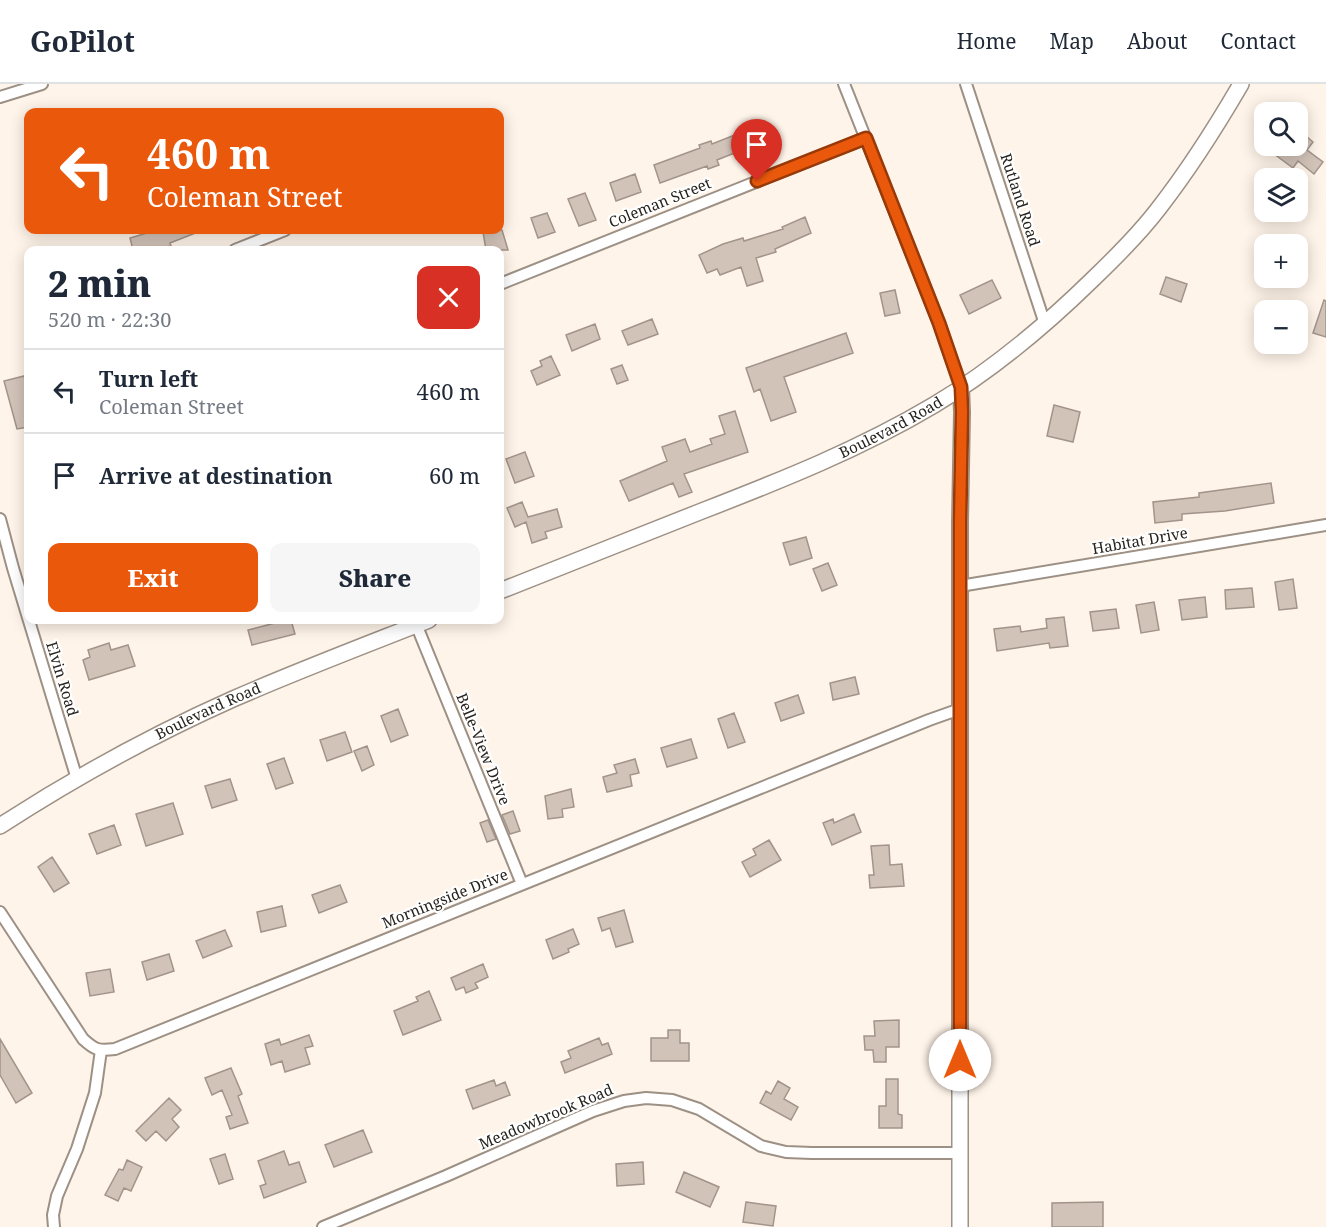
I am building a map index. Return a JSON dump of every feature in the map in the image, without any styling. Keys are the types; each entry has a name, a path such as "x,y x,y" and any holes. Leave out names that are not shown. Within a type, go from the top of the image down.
{"street":[{"path":"0,97 42,84"},
{"path":"844,84 939,323 961,387 960,1227"},
{"name":"Rutland Road","path":"966,84 1045,324"},
{"name":"Boulevard Road","path":"504,589 785,479 900,424 961,387 1004,357 1045,324 1123,250 1158,209 1196,157 1241,84"},
{"name":"Coleman Street","path":"504,282 866,138"},
{"path":"245,246 275,234"},
{"name":"Elvin Road","path":"0,519 24,604"},
{"name":"Habitat Drive","path":"960,586 1326,525"},
{"name":"Elvin Road","path":"30,624 77,779"},
{"name":"Boulevard Road","path":"0,826 77,779 235,698 417,624"},
{"name":"Belle-View Drive","path":"423,624 522,884"},
{"name":"Morningside Drive","path":"101,1050 115,1049 960,709"},
{"path":"0,912 83,1039 93,1048 101,1050 95,1093 77,1149 57,1196 53,1215 54,1227"},
{"name":"Meadowbrook Road","path":"323,1227 593,1111 635,1099 672,1100 699,1109 761,1146 786,1152 960,1153"}],"building":[{"path":"750,129 757,144 717,160 719,165 708,169 707,166 660,183 654,165 700,148 699,145 711,141 712,144"},
{"path":"1308,138 1313,142 1308,149"},
{"path":"1308,151 1323,162 1314,174 1298,161 1293,168 1277,156 1308,156"},
{"path":"635,174 641,192 616,201 610,183"},
{"path":"585,193 596,220 579,226 568,199"},
{"path":"547,213 555,232 538,238 531,218"},
{"path":"805,217 811,233 775,249 776,252 756,258 763,281 747,286 741,267 720,275 717,269 707,273 699,255 723,244 743,238 744,241 783,229 782,227"},
{"path":"144,234 193,234 170,243 171,246 132,246 130,238"},
{"path":"483,234 503,234 508,250 504,250 504,246 485,246"},
{"path":"1166,277 1187,284 1181,302 1160,294"},
{"path":"992,280 1001,298 969,314 960,295"},
{"path":"895,290 900,313 885,316 880,293"},
{"path":"1324,300 1326,301 1326,337 1313,333"},
{"path":"652,319 658,334 628,345 622,331"},
{"path":"595,324 600,339 572,351 566,335"},
{"path":"846,333 853,353 784,377 796,412 771,421 760,389 754,392 746,368"},
{"path":"551,356 560,375 537,385 531,371 542,366 540,361"},
{"path":"622,365 628,380 617,384 611,369"},
{"path":"24,376 24,428 17,429 4,381"},
{"path":"1054,405 1080,412 1073,442 1047,436"},
{"path":"735,411 748,452 684,474 692,492 679,497 673,483 629,501 620,481 667,461 662,447 685,439 690,452 712,444 710,439 725,434 719,416"},
{"path":"525,452 534,476 515,483 506,459"},
{"path":"1271,483 1274,503 1225,511 1182,514 1182,520 1155,523 1153,502 1199,497 1199,493"},
{"path":"522,502 528,517 557,509 562,527 545,532 547,538 532,543 526,522 515,527 507,508"},
{"path":"806,537 812,558 790,565 783,543"},
{"path":"828,563 837,585 822,591 813,569"},
{"path":"1293,579 1297,608 1279,610 1275,582"},
{"path":"1252,588 1254,607 1226,609 1225,590"},
{"path":"1205,597 1207,617 1182,620 1179,600"},
{"path":"1154,602 1159,630 1141,633 1136,605"},
{"path":"1116,609 1119,628 1093,631 1090,612"},
{"path":"1064,617 1068,646 1050,648 1049,643 997,651 994,629 1020,626 1021,632 1047,628 1046,619"},
{"path":"271,624 292,624 295,634 252,645 248,630"},
{"path":"109,643 111,650 128,645 135,666 89,680 83,660 90,657 88,650"},
{"path":"855,677 859,694 833,700 830,683"},
{"path":"798,695 804,713 781,721 775,703"},
{"path":"398,709 408,735 391,742 381,716"},
{"path":"734,713 745,742 728,748 718,719"},
{"path":"345,732 352,752 327,761 320,740"},
{"path":"691,739 697,758 667,767 661,748"},
{"path":"367,746 374,765 362,771 354,751"},
{"path":"284,758 293,783 276,789 267,764"},
{"path":"635,759 639,773 630,775 632,786 607,792 603,777 617,773 614,765"},
{"path":"230,779 237,800 212,808 205,786"},
{"path":"571,789 574,807 562,809 563,817 548,819 545,796"},
{"path":"173,803 183,834 146,846 136,814"},
{"path":"513,811 520,831 510,834 502,815"},
{"path":"854,814 861,832 832,845 823,823 833,819 834,823"},
{"path":"488,820 496,839 487,842 480,823"},
{"path":"114,825 121,845 97,854 89,834"},
{"path":"769,840 781,860 750,877 742,862 756,855 753,849"},
{"path":"889,845 890,865 902,864 904,886 870,888 869,875 874,875 871,846"},
{"path":"52,857 69,883 54,892 38,867"},
{"path":"340,885 347,902 319,913 312,895"},
{"path":"282,906 286,926 261,932 257,912"},
{"path":"624,910 633,942 616,947 610,928 602,931 598,918"},
{"path":"573,929 579,944 568,949 569,952 553,959 546,940"},
{"path":"225,930 232,946 203,958 196,941"},
{"path":"169,954 174,971 147,980 142,962"},
{"path":"483,964 488,977 475,983 478,988 466,993 464,987 456,990 451,978"},
{"path":"110,969 114,992 90,996 86,973"},
{"path":"429,991 441,1020 403,1035 394,1011 418,1001 416,997"},
{"path":"899,1020 899,1047 886,1047 886,1062 874,1062 873,1050 865,1050 864,1036 875,1036 874,1021"},
{"path":"668,1030 680,1030 680,1043 689,1043 689,1061 651,1061 651,1038 668,1038"},
{"path":"309,1035 313,1046 305,1048 310,1064 285,1072 282,1061 271,1065 265,1044 279,1039 281,1045"},
{"path":"599,1038 602,1045 608,1043 612,1054 565,1073 561,1062 571,1058 568,1051"},
{"path":"0,1039 32,1093 16,1103 0,1075"},
{"path":"231,1068 242,1094 238,1096 248,1123 230,1129 226,1117 232,1115 222,1090 212,1095 205,1078"},
{"path":"886,1079 898,1079 898,1114 902,1115 902,1128 879,1128 879,1106 886,1106"},
{"path":"494,1080 496,1086 505,1082 510,1095 473,1109 466,1090"},
{"path":"778,1081 790,1088 784,1099 798,1107 791,1120 760,1103 766,1091 771,1094"},
{"path":"169,1098 181,1110 172,1119 179,1127 166,1141 156,1131 146,1141 136,1131"},
{"path":"363,1130 372,1152 334,1167 325,1145"},
{"path":"284,1151 289,1165 299,1162 306,1182 264,1198 260,1186 266,1184 258,1161"},
{"path":"225,1154 233,1179 219,1184 210,1159"},
{"path":"127,1160 142,1167 131,1191 124,1188 118,1201 105,1195 119,1169 123,1170"},
{"path":"643,1162 644,1184 617,1186 616,1164"},
{"path":"684,1172 719,1187 710,1207 676,1192"},
{"path":"746,1202 776,1206 773,1226 743,1222"},
{"path":"1103,1202 1103,1227 1052,1227 1052,1203"}],"route":[{"path":"757,181 866,138 939,323 961,387 960,1060"}]}
